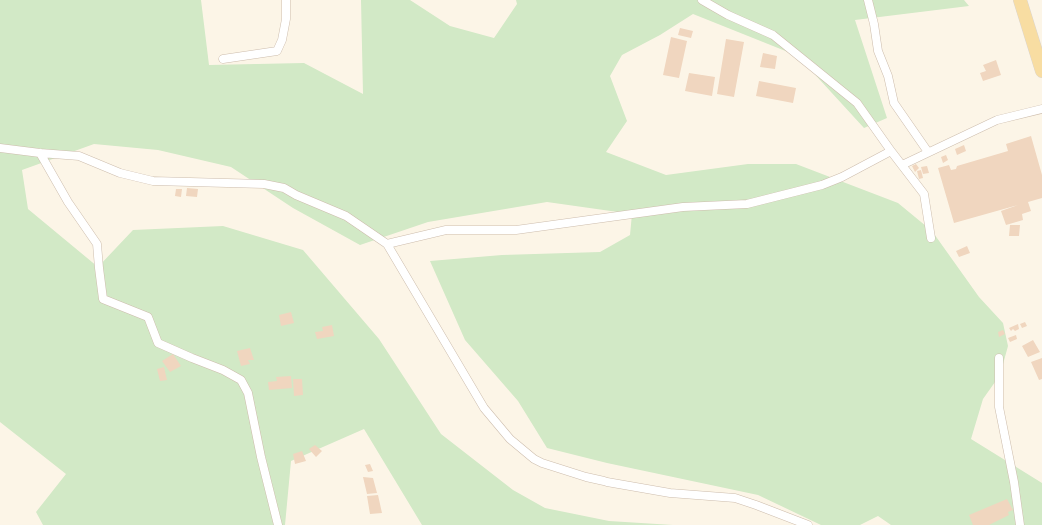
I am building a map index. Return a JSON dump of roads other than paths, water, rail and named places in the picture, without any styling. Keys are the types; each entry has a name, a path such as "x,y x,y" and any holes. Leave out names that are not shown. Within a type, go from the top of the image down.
{"main road":[{"path":"1020,0 1042,71"}],"street":[{"path":"223,59 277,51 282,40 286,19 286,0"},
{"path":"702,0 728,15 773,35 856,103 924,194 931,238"},
{"path":"868,0 874,24 878,51 888,76 894,104 928,152"},
{"path":"902,165 997,120 1042,109"},
{"path":"0,148 78,156 120,173 154,181 264,184 284,188 296,195 346,216 388,244 484,408 510,439 534,459 586,477 607,482 670,493 735,498 808,525"},
{"path":"388,244 446,230 516,230 683,207 747,204 822,186 842,177 891,150"},
{"path":"40,153 68,202 97,244 103,300 148,317 158,342 192,358 223,370 241,380 248,393 261,457 278,525"},
{"path":"999,358 999,407 1014,482 1020,525"}]}
